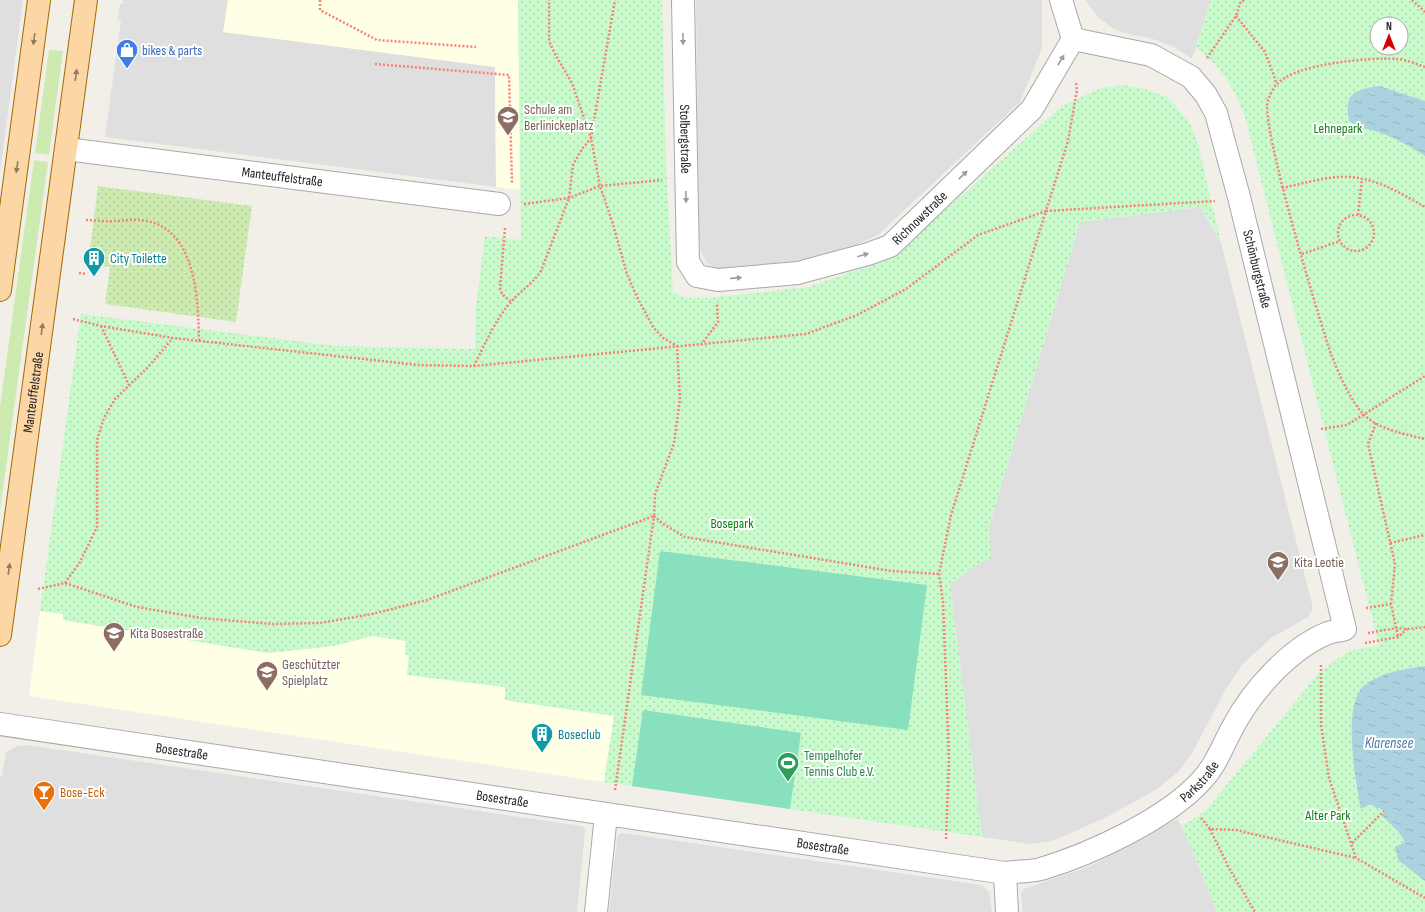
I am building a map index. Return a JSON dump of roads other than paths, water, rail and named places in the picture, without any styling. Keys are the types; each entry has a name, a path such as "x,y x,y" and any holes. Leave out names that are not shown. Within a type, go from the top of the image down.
{"main road":[{"path":"0,290 39,0"},
{"name":"Manteuffelstraße","path":"0,634 86,0"}],"street":[{"name":"Stolbergstraße","path":"683,0 688,262 697,276"},
{"path":"1061,0 1074,39"},
{"name":"Richnowstraße","path":"697,276 718,280 798,273 868,254 890,246 1032,109 1074,39"},
{"name":"Schönburgstraße","path":"1074,39 1151,55 1191,77 1206,95 1216,113 1346,629"},
{"name":"Manteuffelstraße","path":"66,149 505,196"},
{"name":"Parkstraße","path":"1005,873 1040,869 1075,857 1143,824 1170,807 1202,780 1218,758 1234,724 1257,690 1284,663 1311,642 1328,633 1346,629"},
{"name":"Bosestraße","path":"0,724 1005,873"},
{"path":"596,912 606,815"},
{"path":"1005,873 1007,912"}],"water":[{"path":"1379,86 1425,101 1425,156 1379,132 1363,128 1349,121 1348,104 1353,94 1363,89"},
{"name":"Klarensee","path":"1425,666 1425,881 1398,860 1395,847 1405,842 1398,831 1382,816 1384,811 1379,808 1377,809 1373,805 1368,805 1361,809 1354,763 1352,725 1354,708 1358,694 1365,685 1386,674"}],"place":[{"name":"bikes & parts","path":"127,70"},
{"name":"Schule am Berlinickeplatz","path":"508,136"},
{"name":"City Toilette","path":"94,278"},
{"name":"Kita Leotie","path":"1278,582"},
{"name":"Kita Bosestraße","path":"114,652"},
{"name":"Geschützter Spielplatz","path":"267,692"},
{"name":"Boseclub","path":"542,754"},
{"name":"Tempelhofer Tennis Club e.V.","path":"788,782"},
{"name":"Bose-Eck","path":"44,812"}],"park label":[{"name":"Lehnepark","path":"1338,128"},
{"name":"Bosepark","path":"732,523"},
{"name":"Alter Park","path":"1328,815"}]}
